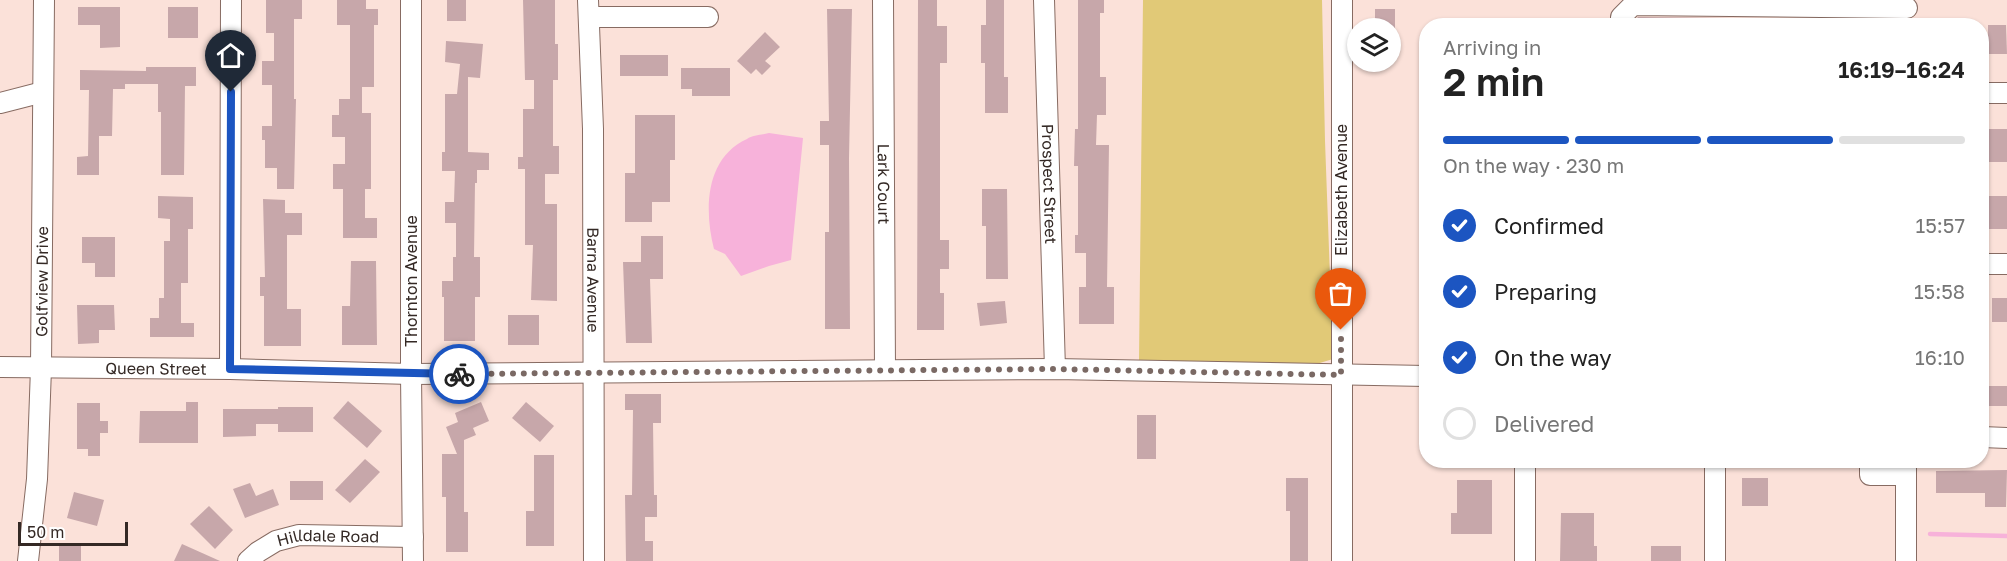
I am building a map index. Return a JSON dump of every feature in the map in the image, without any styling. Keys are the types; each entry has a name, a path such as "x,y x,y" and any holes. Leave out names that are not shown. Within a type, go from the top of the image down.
{"street":[{"name":"Golfview Drive","path":"27,561 37,479 41,368 44,0"},
{"path":"230,369 231,0"},
{"name":"Thornton Avenue","path":"411,0 413,561"},
{"name":"Lark Court","path":"883,0 885,370"},
{"name":"Prospect Street","path":"1044,0 1055,369"},
{"name":"Elizabeth Avenue","path":"1341,0 1342,561"},
{"path":"1621,18 1633,5 1907,11"},
{"path":"589,9 708,17"},
{"name":"Barna Avenue","path":"589,9 593,129 594,561"},
{"path":"0,102 44,92"},
{"path":"1989,93 2007,93"},
{"path":"1989,264 2007,264"},
{"name":"Queen Street","path":"0,367 230,369 411,374 1055,369 1419,376"},
{"path":"1989,437 2007,438"},
{"path":"1525,468 1525,561"},
{"path":"1715,468 1715,561"},
{"path":"1870,468 1870,475 1906,468 1906,561"},
{"name":"Hilldale Road","path":"248,561 258,552 276,542 299,536 413,537"}],"shaded area":[{"path":"1143,0 1322,0 1333,359 1313,365 1139,361"},
{"path":"769,133 803,138 791,260 741,276 725,254 714,249 709,218 711,186 715,172 733,148 749,138"}],"building":[{"path":"266,0 302,0 302,19 294,19 294,99 296,99 294,189 277,189 277,168 265,168 265,140 262,140 262,126 272,126 272,85 262,85 262,61 274,61 274,33 266,33"},
{"path":"337,0 366,0 366,9 378,9 378,25 374,25 374,87 362,87 362,113 371,113 371,189 365,189 365,218 377,218 377,238 343,238 343,189 333,189 333,164 345,164 345,137 332,137 332,115 339,115 339,99 350,99 350,25 337,25"},
{"path":"447,0 466,0 466,21 447,21"},
{"path":"523,0 555,0 558,80 553,80 553,146 559,146 559,174 545,174 545,204 557,204 557,301 531,300 533,245 525,245 525,169 518,169 518,157 523,157 523,109 534,109 534,80 525,80"},
{"path":"918,0 937,0 937,26 947,26 947,63 940,63 940,240 949,240 949,269 940,269 940,293 944,293 944,330 917,330"},
{"path":"986,0 1004,0 1004,77 1008,77 1008,113 985,113 985,63 981,63 981,25 986,25"},
{"path":"1078,0 1104,0 1104,13 1100,13 1100,77 1106,77 1106,115 1097,115 1096,145 1109,145 1107,287 1114,287 1114,324 1079,324 1079,287 1086,287 1086,253 1075,253 1075,235 1078,235 1078,166 1074,166 1075,129 1078,129"},
{"path":"78,7 120,7 120,47 100,48 100,25 78,25"},
{"path":"168,7 198,7 198,38 168,38"},
{"path":"827,9 852,9 849,158 850,329 825,329 825,232 829,232 829,145 820,145 820,121 829,121"},
{"path":"1375,9 1395,9 1395,18 1375,18"},
{"path":"1638,17 1732,18 1637,18"},
{"path":"1989,25 2006,25 2007,54 1989,54"},
{"path":"765,32 780,47 765,61 771,66 762,75 756,69 751,74 737,61"},
{"path":"446,41 483,44 480,78 468,77 468,152 489,153 489,170 477,170 477,183 475,183 474,257 480,257 480,297 475,297 475,341 444,341 442,281 453,281 453,257 456,257 456,223 445,223 445,202 454,202 455,171 442,171 442,152 445,152 445,94 457,94 460,64 445,62"},
{"path":"620,55 668,55 668,76 620,76"},
{"path":"146,67 196,67 196,86 185,86 184,175 161,175 161,112 158,112 158,84 125,84 125,89 113,89 112,136 99,136 99,175 77,175 77,157 88,156 89,90 80,90 80,70 146,71"},
{"path":"681,68 730,68 730,96 692,96 692,89 681,89"},
{"path":"635,115 675,115 675,160 670,160 670,202 652,202 652,222 625,222 625,173 635,173"},
{"path":"1989,129 2007,129 2007,162 1989,162"},
{"path":"982,189 1007,189 1008,279 986,279 986,226 982,226"},
{"path":"158,196 193,197 193,229 188,229 188,283 181,283 181,323 194,323 194,337 150,337 150,318 159,318 159,298 164,298 164,241 170,241 170,219 158,218"},
{"path":"1989,196 2007,196 2007,229 1989,229"},
{"path":"263,199 285,200 285,213 302,213 302,235 287,235 287,309 301,309 301,346 264,346 264,296 260,296 260,277 265,277"},
{"path":"641,236 663,236 663,279 650,279 652,343 626,343 623,262 641,262"},
{"path":"82,237 115,237 115,277 95,277 95,263 82,263"},
{"path":"351,261 376,261 377,345 342,345 342,306 350,306"},
{"path":"1992,298 2007,298 2007,322 1992,322"},
{"path":"1005,301 1007,323 980,326 977,303"},
{"path":"77,305 114,305 115,330 99,330 99,343 78,344"},
{"path":"508,315 539,315 539,345 508,345"},
{"path":"1989,386 2007,386 2007,406 1989,406"},
{"path":"625,394 661,394 661,423 653,423 654,495 657,495 657,517 645,517 645,541 653,541 653,561 626,561 625,495 632,495 633,410 625,410"},
{"path":"348,401 382,431 367,448 333,418"},
{"path":"186,402 198,402 198,443 139,443 140,411 186,411"},
{"path":"481,402 489,421 473,428 476,435 464,440 464,512 468,512 468,552 446,552 446,497 442,497 442,454 457,454 446,427 458,422 455,413"},
{"path":"526,402 554,426 540,442 512,418"},
{"path":"77,403 100,403 100,421 108,421 108,433 100,433 100,456 88,456 88,449 77,449"},
{"path":"278,407 313,407 313,432 278,432 278,424 256,424 256,436 223,437 223,409 278,409"},
{"path":"1137,415 1156,415 1156,459 1137,459"},
{"path":"534,455 554,455 554,546 526,546 526,511 534,511"},
{"path":"365,459 380,472 350,503 335,490"},
{"path":"2007,470 2006,507 1985,507 1985,493 1936,493 1936,471"},
{"path":"1286,478 1308,478 1308,561 1290,561 1290,511 1286,511"},
{"path":"1742,478 1768,478 1768,506 1742,506"},
{"path":"1457,480 1492,480 1492,534 1451,534 1451,513 1457,513"},
{"path":"290,481 323,481 323,500 290,500"},
{"path":"250,483 256,496 273,489 279,505 245,518 233,489"},
{"path":"74,492 104,500 97,526 67,518"},
{"path":"209,506 233,530 215,549 190,524"},
{"path":"1561,513 1594,513 1594,546 1597,546 1597,561 1560,561"},
{"path":"182,544 220,561 174,561"},
{"path":"59,545 81,545 81,561 59,561"},
{"path":"1651,546 1681,546 1681,561 1651,561"}],"waterway":[{"path":"1930,534 2007,536"}],"way so far":[{"path":"459,374 1055,369 1341,375 1341,330"}],"route":[{"path":"231,92 230,369 459,374"}]}
